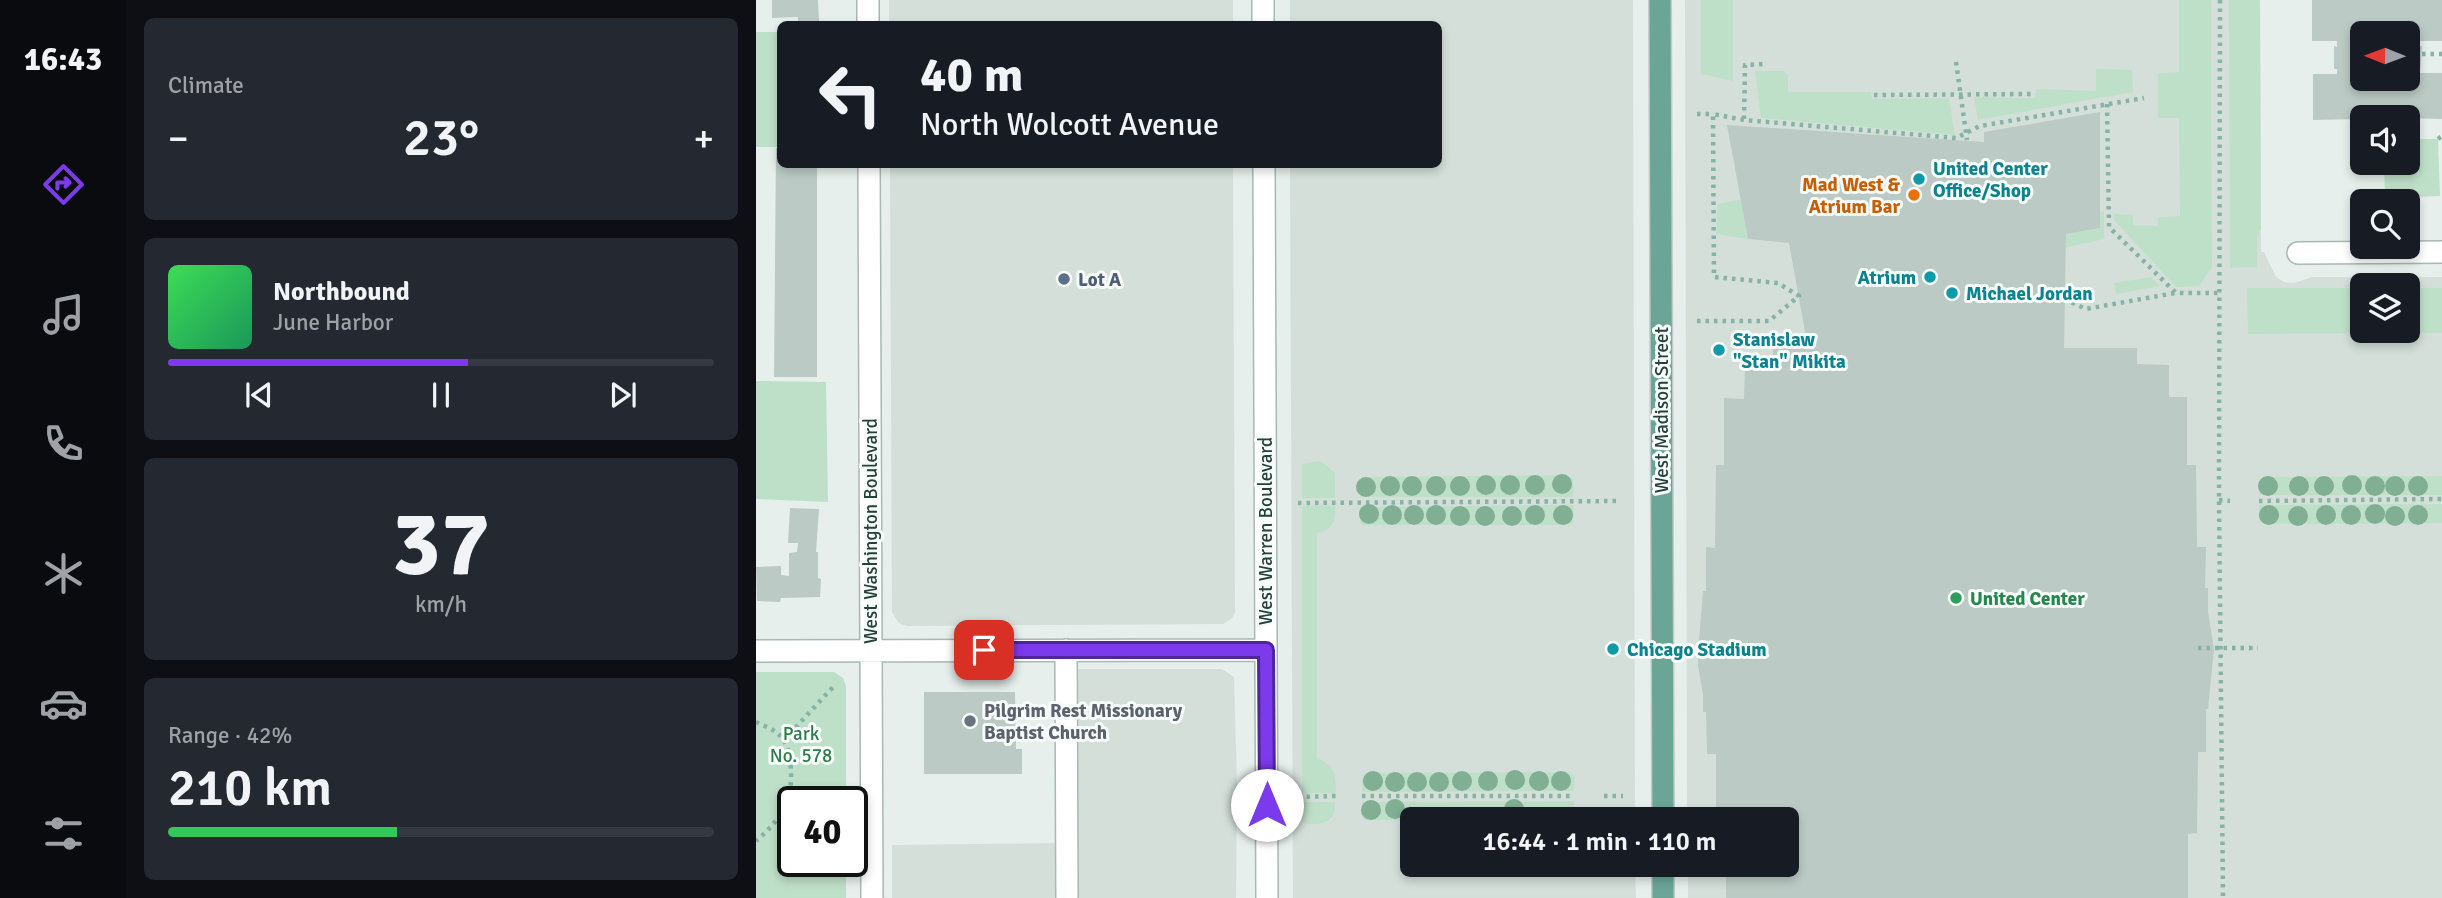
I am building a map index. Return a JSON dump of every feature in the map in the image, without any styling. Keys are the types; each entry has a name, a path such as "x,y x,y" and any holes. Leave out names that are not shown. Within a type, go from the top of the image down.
{"main road":[{"name":"West Madison Street","path":"1660,0 1663,807"},
{"path":"1663,877 1663,898"}],"street":[{"path":"868,0 868,21"},
{"path":"1263,0 1263,21"},
{"name":"West Washington Boulevard","path":"869,168 872,898"},
{"name":"West Warren Boulevard","path":"1264,168 1267,898"},
{"path":"2298,253 2442,252"},
{"path":"1066,650 1067,898"},
{"path":"756,651 1266,650"}],"path":[{"path":"2220,0 2219,500 2223,898"},
{"path":"2422,54 2442,54"},
{"path":"1956,62 1967,140"},
{"path":"1744,120 1745,65 1764,64"},
{"path":"1874,95 2032,94"},
{"path":"1698,114 1956,138 1980,126 2144,98"},
{"path":"2107,104 2109,227 2176,293"},
{"path":"1697,321 1769,321 1799,296 1778,283 1714,277 1713,114"},
{"path":"2064,299 2086,309 2176,293 2220,293"},
{"path":"2259,500 2442,499"},
{"path":"2219,500 2230,501"},
{"path":"1298,503 1621,501"},
{"path":"2198,648 2258,648"},
{"path":"1695,654 1714,654"},
{"path":"784,740 834,686"},
{"path":"756,722 775,731 784,740 789,752 792,790 781,815 756,841"},
{"path":"1298,797 1336,796"},
{"path":"1362,796 1574,796"},
{"path":"1604,796 1623,796"}],"shaded area":[{"path":"889,0 1233,0 1233,21 889,21"},
{"path":"1290,0 1633,0 1635,807 1400,807 1400,877 1635,877 1636,898 1293,898 1290,168 1442,168 1442,21 1290,21"},
{"path":"1685,0 2260,0 2261,252 2264,252 2276,277 2284,282 2294,283 2312,277 2350,277 2350,343 2420,343 2420,277 2442,277 2442,898 1688,898 1688,877 1799,877 1799,807 1687,807"},
{"name":"Lot A","path":"890,168 1233,168 1235,612 1232,618 1223,624 908,626 900,624 892,612"},
{"path":"1066,669 1222,669 1234,677 1236,898 892,898 892,845 1067,843"}],"green space":[{"path":"1701,0 1733,0 1733,81 1701,74"},
{"path":"2179,0 2211,0 2212,267 2199,286 2176,287 2114,220 2114,214 2133,215 2133,225 2158,226 2158,217 2180,216 2179,118 2158,118 2158,73 2179,72"},
{"path":"2229,0 2260,0 2261,228 2257,237 2257,267 2230,268"},
{"path":"756,32 777,32 777,147 756,147"},
{"path":"2096,69 2132,70 2133,92 1978,120 1974,97 2035,98 2036,89 2096,91"},
{"path":"1755,71 1783,71 1788,74 1788,92 1871,92 1872,99 1949,98 1955,135 1761,118"},
{"path":"2420,139 2438,139 2440,196 2420,197 2420,189 2385,189 2384,175 2420,175"},
{"path":"1742,199 1748,239 1716,234 1718,204"},
{"path":"2104,211 2104,239 2065,248 2066,234 2100,228 2100,212"},
{"path":"2151,277 2160,286 2116,294 2114,283"},
{"path":"2247,288 2350,288 2350,333 2248,334"},
{"path":"2420,288 2442,288 2442,333 2420,333"},
{"path":"756,381 826,382 828,502 756,499"},
{"path":"1318,461 1335,473 1335,498 1302,498 1302,464"},
{"path":"1567,475 1573,479 1573,497 1360,497 1363,477"},
{"path":"2442,476 2442,495 2259,495 2259,480 2264,477"},
{"path":"2442,504 2442,523 2265,524 2259,520 2259,505"},
{"path":"1335,505 1332,524 1327,530 1317,533 1317,759 1328,764 1334,772 1336,793 1302,793 1302,506"},
{"path":"1574,505 1573,523 1568,525 1363,525 1360,522 1360,507"},
{"name":"Park No. 578","path":"756,672 834,672 843,678 846,686 846,786 777,786 777,877 846,877 846,898 756,898"},
{"path":"1569,772 1574,776 1574,791 1362,792 1362,777 1365,773"},
{"path":"1574,801 1574,807 1400,807 1400,820 1365,820 1362,816 1362,802"},
{"path":"1302,802 1335,802 1335,809 1328,821 1306,824 1302,820"}],"building":[{"path":"772,0 818,0 819,21 798,21 798,17 772,18"},
{"path":"2312,0 2442,0 2442,41 2420,41 2420,21 2350,21 2350,91 2420,91 2420,73 2442,73 2442,119 2420,118 2420,105 2350,105 2350,119 2313,120 2313,74 2337,74 2337,69 2334,69 2334,46 2337,47 2337,41 2312,41"},
{"name":"United Center","path":"2100,112 2100,228 2066,234 2064,348 2137,348 2137,364 2169,365 2169,397 2187,397 2187,465 2196,465 2197,547 2206,547 2205,588 2208,588 2208,612 2214,649 2206,709 2206,752 2198,752 2197,833 2188,834 2188,898 1726,898 1726,877 1799,877 1799,807 1716,807 1716,754 1707,754 1706,712 1703,712 1698,665 1703,591 1706,591 1706,547 1715,548 1716,465 1724,465 1724,398 1744,399 1745,367 1773,367 1773,348 1808,348 1789,243 1748,239 1727,125 1984,142 1984,132"},
{"path":"777,148 777,168 817,168 817,377 774,377"},
{"path":"790,508 819,509 816,552 818,578 821,579 820,597 781,598 780,602 757,601 756,567 781,566 781,575 789,576 789,553 797,552 798,543 788,543"},
{"name":"Pilgrim Rest Missionary Baptist Church","path":"924,692 1015,692 1016,749 1022,749 1022,774 924,774"}],"place":[{"name":"United Center Office/Shop","path":"1919,179"},
{"name":"Mad West & Atrium Bar","path":"1914,195"},
{"name":"Atrium","path":"1930,277"},
{"name":"Lot A","path":"1064,279"},
{"name":"Michael Jordan","path":"1952,293"},
{"name":"Stanislaw \"Stan\" Mikita","path":"1719,350"},
{"name":"United Center","path":"1956,598"},
{"name":"Chicago Stadium","path":"1613,649"},
{"name":"Pilgrim Rest Missionary Baptist Church","path":"970,721"}],"route":[{"path":"984,650 1266,650 1267,805"}]}
